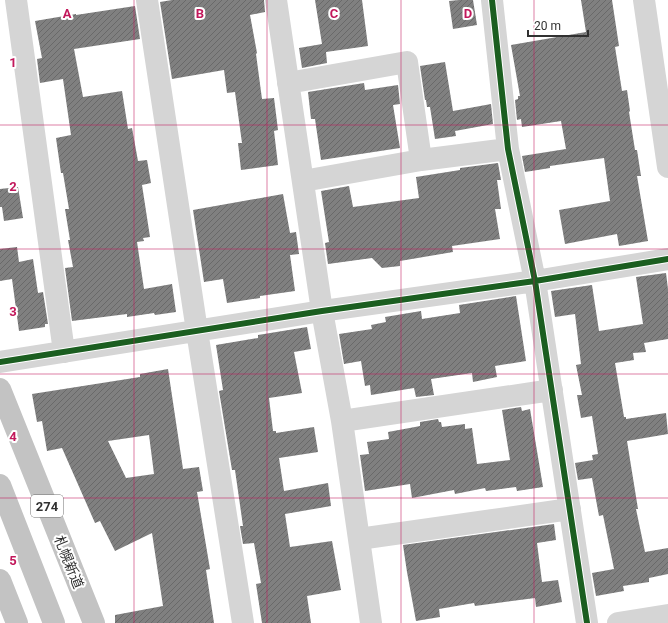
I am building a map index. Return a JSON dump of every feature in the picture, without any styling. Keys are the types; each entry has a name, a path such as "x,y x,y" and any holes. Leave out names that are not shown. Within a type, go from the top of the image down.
{"highway":[{"name":"札幌新道","path":"0,389 94,623"},
{"path":"0,484 54,623"},
{"path":"0,580 16,623"}],"street":[{"path":"16,0 64,352"},
{"path":"147,0 243,623"},
{"path":"276,0 322,311 342,421 360,539 371,623"},
{"path":"492,0 508,149 535,282 587,623"},
{"path":"644,0 668,167"},
{"path":"288,83 407,62 421,160"},
{"path":"303,181 421,160 508,149"},
{"path":"0,362 322,311 535,282 668,259"},
{"path":"342,421 552,390"},
{"path":"360,539 570,509"},
{"path":"618,623 668,615"}],"building":[{"path":"172,0 264,0 265,12 250,15 257,53 262,99 274,98 278,130 274,131 278,165 241,170 238,143 242,143 235,92 227,93 224,70 172,79 160,2"},
{"path":"315,0 362,0 368,46 326,52 327,63 302,68 299,48 322,44"},
{"path":"473,0 477,25 453,29 449,1"},
{"path":"581,0 612,0 619,46 615,47 622,91 627,90 635,150 637,150 641,176 637,176 648,241 619,246 617,234 565,244 559,210 610,201 604,158 550,166 550,168 525,172 522,156 566,149 561,121 522,127 521,119 517,120 515,100 518,99 518,96 520,96 511,45 586,32"},
{"path":"135,6 140,39 74,49 83,97 122,91 128,129 132,128 138,161 147,160 151,183 142,185 150,237 143,238 144,241 137,242 144,289 172,284 176,312 155,315 154,313 127,317 127,314 72,321 65,268 73,267 68,240 70,240 65,209 69,209 63,173 61,173 56,138 71,135 63,79 40,83 37,59 42,58 35,21"},
{"path":"445,62 453,111 491,104 493,124 455,131 456,136 435,139 430,107 427,107 425,100 420,66"},
{"path":"364,83 365,90 398,85 400,104 393,105 400,148 321,160 315,119 311,119 308,92"},
{"path":"498,163 501,180 497,180 501,209 495,209 500,239 452,246 453,252 400,261 400,266 382,268 372,258 328,264 325,243 329,242 321,191 349,186 353,207 419,198 416,177 460,170 460,168"},
{"path":"18,187 23,218 4,221 2,207 0,207 0,189"},
{"path":"283,194 290,233 296,232 299,254 290,255 295,291 227,303 223,279 204,282 193,210"},
{"path":"17,247 19,262 33,259 38,293 43,292 48,324 45,324 45,327 19,331 12,279 0,281 0,249"},
{"path":"666,273 668,289 668,339 644,343 646,352 633,353 634,360 615,363 624,417 626,417 626,419 666,413 668,434 627,441 638,509 636,509 645,552 668,548 668,574 649,578 649,582 623,586 624,591 596,596 592,573 614,569 603,515 599,516 592,478 578,480 575,463 593,460 592,455 598,454 592,416 581,418 577,395 582,395 576,365 581,364 575,314 555,317 551,291 592,285 599,331 643,324 636,277"},
{"path":"516,296 526,361 495,366 497,377 473,382 472,373 431,379 434,395 416,397 414,388 371,395 370,385 365,386 361,361 344,364 339,334 372,329 371,325 386,322 385,317 421,311 422,319 460,313 459,305"},
{"path":"307,327 311,349 294,352 302,393 269,398 273,431 276,431 276,433 314,427 318,452 279,458 284,491 328,483 331,506 285,514 290,547 332,541 341,590 307,596 311,623 262,623 256,584 261,583 254,543 243,544 240,526 243,526 235,470 232,470 219,391 223,390 216,345 258,338 258,335"},
{"path":"168,369 183,469 199,467 203,491 197,492 210,569 206,570 214,623 115,623 115,615 163,606 152,533 115,551 100,521 95,523 62,448 47,451 42,421 37,422 32,394 140,377 140,374","holes":["149,435 154,474 126,478 108,441"]},
{"path":"521,407 522,411 530,409 543,487 517,491 516,487 486,491 485,488 455,494 454,490 412,498 410,484 365,491 360,455 369,454 367,442 389,439 388,432 420,426 420,422 438,419 439,422 441,422 442,427 465,424 465,429 472,428 477,464 510,460 502,410"},
{"path":"554,524 556,540 537,543 542,582 558,580 562,602 536,607 535,598 475,606 474,603 439,609 440,617 416,621 403,545"}],"cycle path":[{"path":"492,0 508,149 535,281 587,623"},
{"path":"0,362 322,311 535,281 668,259"}]}
